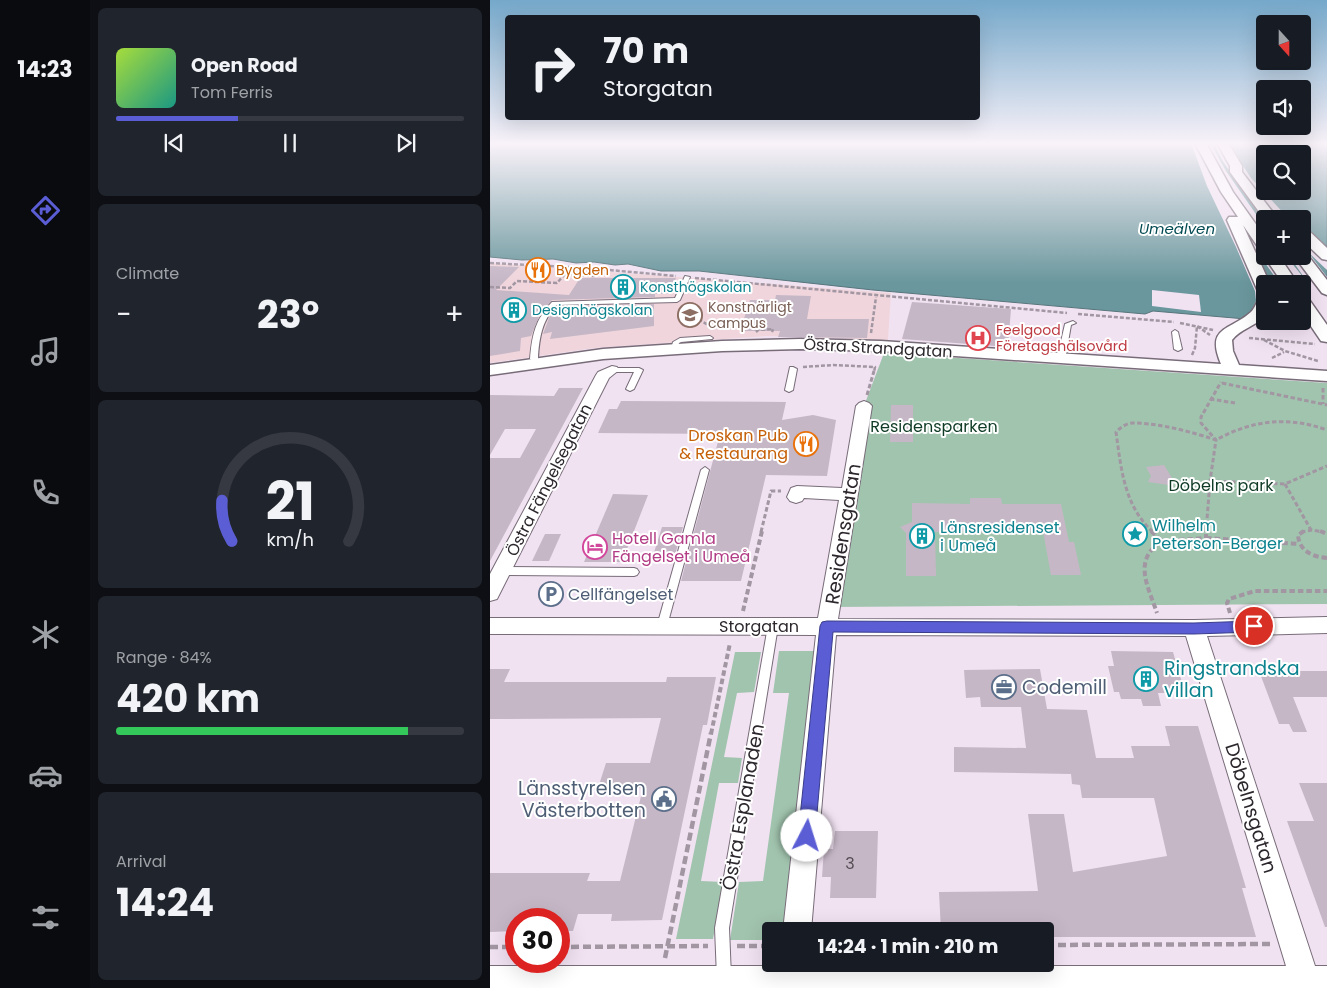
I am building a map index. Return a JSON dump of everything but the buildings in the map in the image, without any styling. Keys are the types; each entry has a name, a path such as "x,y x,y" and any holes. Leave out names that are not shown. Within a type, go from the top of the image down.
{"street":[{"path":"1225,189 1256,234"},
{"path":"1255,189 1271,210"},
{"path":"1227,192 1227,207 1260,275"},
{"path":"1311,241 1327,256"},
{"path":"1308,265 1327,290"},
{"path":"1224,377 1223,341 1230,332 1256,317"},
{"path":"1311,319 1322,341"},
{"name":"Östra Strandgatan","path":"490,370 603,354 800,344 881,346 1061,359 1224,377 1324,372"},
{"name":"Östra Fängelsegatan","path":"490,593 603,375 612,370"},
{"name":"Residensgatan","path":"798,922 827,626 864,406"},
{"path":"797,494 850,494"},
{"name":"Storgatan","path":"490,626 1194,628 1327,625"},
{"name":"Döbelnsgatan","path":"1194,628 1294,944 1313,983"},
{"path":"490,981 723,984 794,972 1313,983"}],"lane":[{"path":"534,359 534,338 537,329 543,314 554,303 677,300 687,277"},
{"path":"1061,359 1068,324 1073,323"},
{"path":"1175,332 1178,349"},
{"path":"675,349 676,342 680,340 710,338"},
{"path":"789,390 793,369"},
{"path":"612,370 639,370 630,390"},
{"path":"662,626 705,470"},
{"path":"501,572 634,572"},
{"name":"Östra Esplanaden","path":"723,984 722,928 773,626"}],"path":[{"path":"490,263 600,269 876,297 1068,313"},
{"path":"490,287 510,288 517,281 557,282 564,275 594,276 600,269"},
{"path":"870,340 876,297"},
{"path":"701,312 701,321 710,326 711,329"},
{"path":"1077,314 1094,315"},
{"path":"1206,538 1210,481 1216,440 1201,423 1201,416 1210,400 1224,377 1325,405 1324,372 1264,339 1322,341"},
{"path":"793,369 833,365 875,367 864,406"},
{"path":"1210,400 1235,403"},
{"path":"1162,541 1134,512 1124,485 1116,432 1121,427 1132,423 1184,430 1216,440 1235,430 1263,422 1279,420 1313,424 1327,430"},
{"path":"1210,481 1284,484 1327,466"},
{"path":"1284,484 1311,530"},
{"path":"665,958 666,946 736,626 771,491 797,494"},
{"path":"1326,559 1307,552 1299,544 1298,535 1305,530 1327,534"},
{"path":"1161,628 1142,564 1145,553 1152,545 1162,541 1206,538 1299,544"},
{"path":"1236,627 1228,607 1229,599 1255,591 1327,591"},
{"path":"1054,945 1294,944"},
{"path":"570,947 762,946"},
{"path":"490,947 505,947"}],"shaded area":[{"name":"Konstnärligt campus","path":"490,263 891,293 888,340 767,336 594,348 490,363"}],"green space":[{"path":"884,353 1327,383 1327,604 831,607 864,406"},
{"path":"779,651 819,651 789,922 762,922 762,940 730,940 739,882 763,881 789,693 773,693"},
{"path":"735,652 761,652 754,692 737,693 724,757 742,758 738,783 719,783 701,881 723,882 713,939 676,939"}],"water":[{"name":"Umeälven","path":"490,189 1256,189 1256,200 1311,200 1311,189 1327,189 1327,326 1311,325 1311,275 1256,275 1256,320 1153,311 1145,314 873,290 699,271 661,271 628,264 576,263 553,259 522,260 490,257"}],"pier":[{"path":"1208,189 1239,189 1256,214 1256,250 1251,249 1261,275 1256,275 1256,301 1255,291"},
{"path":"1242,189 1256,189 1256,200 1271,200 1281,210 1256,210"},
{"path":"1311,240 1327,256 1327,270 1311,255"},
{"path":"1311,256 1327,277 1327,329 1312,327 1311,275 1302,275 1295,265 1311,265"},
{"path":"1266,265 1293,265 1301,275 1274,275"},
{"path":"1152,290 1199,295 1201,312 1152,306"},
{"path":"1256,301 1256,323 1240,322 1249,315"}],"place":[{"name":"Bygden","path":"538,270"},
{"name":"Konsthögskolan","path":"623,287"},
{"name":"Designhögskolan","path":"514,310"},
{"name":"Konstnärligt campus","path":"690,315"},
{"name":"Feelgood Företagshälsovård","path":"978,338"},
{"name":"Droskan Pub & Restaurang","path":"806,444"},
{"name":"Wilhelm Peterson-Berger","path":"1135,534"},
{"name":"Länsresidenset i Umeå","path":"922,536"},
{"name":"Hotell Gamla Fängelset i Umeå","path":"595,547"},
{"name":"Cellfängelset","path":"551,594"},
{"name":"Ringstrandska villan","path":"1146,679"},
{"name":"Codemill","path":"1004,687"},
{"name":"Länsstyrelsen Västerbotten","path":"664,799"}],"route":[{"path":"807,836 827,626 1194,628 1254,626"}],"park label":[{"name":"Residensparken","path":"934,426"},
{"name":"Döbelns park","path":"1221,485"}]}
